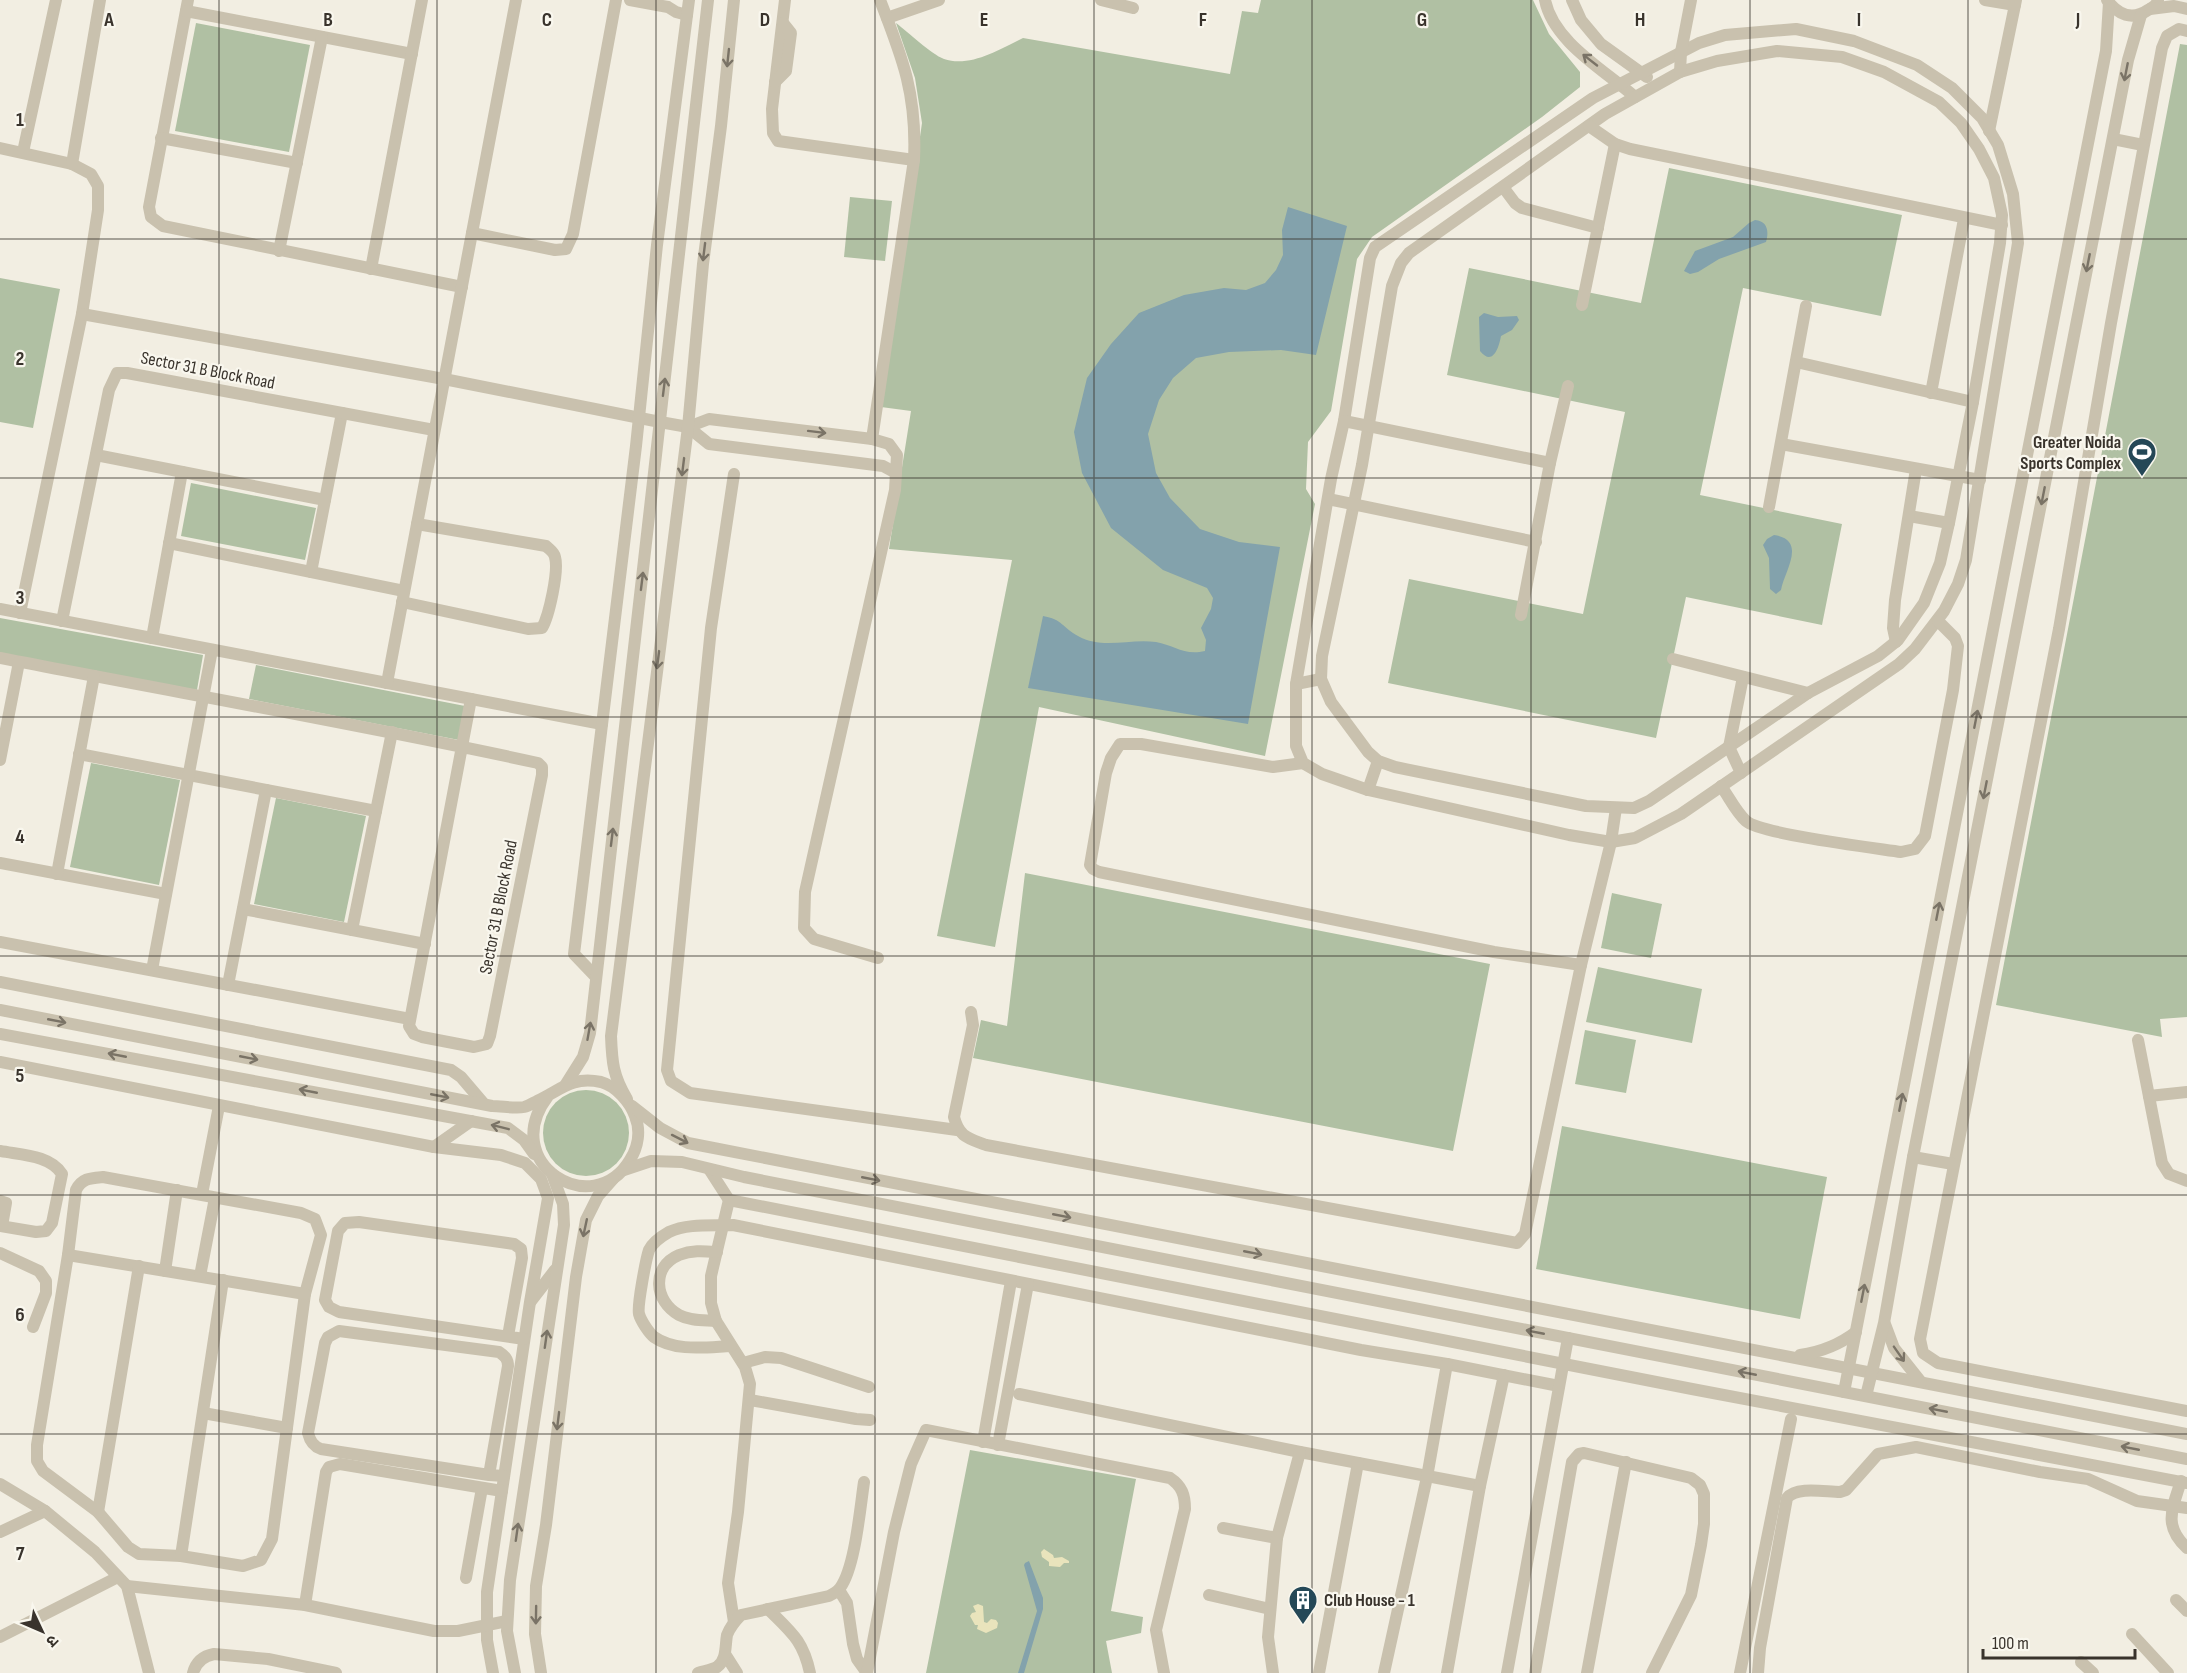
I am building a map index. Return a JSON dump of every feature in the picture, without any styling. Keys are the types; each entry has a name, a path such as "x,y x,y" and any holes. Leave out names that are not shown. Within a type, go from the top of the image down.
{"street":[{"path":"23,152 56,0"},
{"path":"72,164 100,0"},
{"path":"371,269 422,0"},
{"path":"387,683 516,0"},
{"path":"472,233 555,250 566,249 573,234 616,0"},
{"path":"596,977 574,954 639,418 657,244 688,6 678,4 668,7 630,0"},
{"path":"566,1084 583,1057 590,1033 708,0"},
{"path":"624,1170 637,1148 638,1123 617,1082 612,1065 611,1036 688,428 703,264 734,0"},
{"path":"785,0 783,23 791,33 786,71 776,82 772,121 773,133 778,141 914,160"},
{"path":"872,439 914,160 912,96 903,59 880,0"},
{"path":"887,18 939,0"},
{"path":"1101,0 1133,8"},
{"path":"1545,0 1547,10 1570,42 1635,97"},
{"path":"1572,0 1581,20 1596,38 1657,85"},
{"path":"1680,72 1681,52 1691,0"},
{"path":"1986,0 2015,3 1989,131"},
{"path":"2108,1 2115,10 2125,16 2150,8 2174,6 2187,9"},
{"path":"1844,1392 2104,63 2108,30 2108,1"},
{"path":"412,54 322,37 187,6 161,138 150,207 151,217 163,226 462,287"},
{"path":"1866,1396 1884,1323 1913,1157 2128,60 2150,8"},
{"path":"1796,29 1854,41 1917,65 1952,88 1982,118 1998,146 2013,194 2018,243 1966,560 1958,584 1938,621 1899,664 1681,814 1635,838 1611,842 1569,835 1368,790 1322,774 1303,763 1296,746 1296,684 1344,421 1370,258 1375,247 1593,98 1620,84 1699,43 1725,35 1796,29"},
{"path":"2187,31 2179,29 2167,36 2162,48 2059,628 1920,1339 1923,1353 1938,1363 2187,1411"},
{"path":"279,251 322,37"},
{"path":"1777,51 1842,57 1884,72 1940,102 1961,123 1979,149 1994,178 2002,225 1973,402 1940,563 1924,603 1896,642 1878,656 1808,693 1649,801 1634,808 1586,806 1395,767 1378,761 1348,728 1331,702 1321,679 1322,656 1369,425 1392,286 1401,264 1410,253 1605,114 1680,72 1717,61 1777,51"},
{"path":"1589,126 1614,144 1630,150 2002,225"},
{"path":"161,138 297,163"},
{"path":"2113,139 2143,145"},
{"path":"1582,305 1614,144"},
{"path":"0,148 72,164 91,174 98,186 98,210 82,314 20,613"},
{"path":"1503,187 1515,203 1522,208 1598,228"},
{"path":"1932,393 1964,219"},
{"path":"1769,507 1806,306"},
{"path":"82,314 444,379 660,422 688,428 709,444 883,466 896,473"},
{"path":"1796,362 1973,402"},
{"name":"Sector 31 B Block Road","path":"62,621 109,390 117,373 434,430"},
{"path":"1521,615 1550,463 1568,386"},
{"path":"311,572 342,413"},
{"path":"688,428 709,419 872,439 889,444 897,455 896,490 805,892 804,916 804,928 814,939 878,958"},
{"path":"1344,421 1550,463"},
{"path":"1781,444 1980,480"},
{"path":"96,455 325,500"},
{"path":"1896,642 1893,617 1916,470"},
{"path":"152,638 182,472"},
{"path":"734,474 711,628 667,1070 671,1081 690,1093 957,1130 966,1137 986,1145 1517,1243 1525,1234 1581,965 1611,842 1616,808"},
{"path":"1328,499 1536,542"},
{"path":"1909,516 1949,523"},
{"path":"169,543 311,572 528,629 542,628 549,618 556,564 555,554 546,546 417,524"},
{"path":"0,609 602,724"},
{"path":"1721,786 1746,821 1754,825 1782,833 1901,852 1915,849 1925,836 1953,690 1957,657 1958,646 1955,638 1938,621"},
{"path":"152,970 212,650"},
{"name":"Sector 31 B Block Road","path":"0,658 392,732 537,763 542,767 543,775 487,1044 474,1047 422,1037 414,1034 410,1029 410,1019"},
{"path":"1673,659 1808,693"},
{"path":"0,760 19,662"},
{"path":"57,874 94,676"},
{"path":"1741,773 1729,747 1743,677"},
{"path":"1296,684 1321,679"},
{"path":"0,942 410,1019 464,747 471,699"},
{"path":"352,930 392,732"},
{"path":"1303,763 1273,767 1141,744 1120,744 1111,758 1106,773 1090,865 1099,872 1494,952 1581,965"},
{"path":"80,754 376,811"},
{"path":"1368,790 1378,761"},
{"path":"228,985 266,790"},
{"path":"0,863 166,894"},
{"path":"243,909 425,945"},
{"path":"0,982 451,1070 461,1077 484,1104"},
{"path":"0,1010 484,1104 524,1107 578,1080 603,1083 660,1128 687,1143 2185,1433"},
{"path":"957,1130 954,1117 973,1025 972,1012"},
{"path":"0,1034 508,1128 524,1140 552,1174 576,1186 594,1186 614,1178"},
{"path":"2138,1040 2162,1163 2169,1174 2187,1181"},
{"path":"0,1062 434,1147 501,1155 525,1164 541,1179 548,1198 524,1339 487,1592 487,1640 493,1673"},
{"path":"2149,1096 2187,1092"},
{"path":"543,1164 537,1155 532,1136 536,1114 548,1096"},
{"path":"202,1194 219,1106"},
{"path":"434,1147 471,1121"},
{"path":"0,1151 48,1161 56,1165 62,1174 52,1223 46,1231 36,1232 1,1226 6,1203 0,1202"},
{"path":"1913,1157 1953,1164"},
{"path":"541,1673 535,1634 536,1586 546,1525 576,1277 586,1220 598,1196 614,1178 624,1170 651,1161 682,1161 744,1177 2183,1460"},
{"path":"710,1169 729,1200 711,1276 711,1303 716,1321 743,1363 750,1384 728,1583 734,1622"},
{"path":"515,1673 507,1631 510,1580 564,1225 563,1204 552,1174"},
{"path":"103,1176 202,1194 301,1212 315,1220 321,1235 305,1294 272,1539 261,1560 243,1566 181,1556 139,1554 129,1547 98,1512 43,1470 37,1461 37,1445 68,1256 75,1197 80,1183 103,1176"},
{"path":"165,1270 177,1190"},
{"path":"200,1276 214,1198"},
{"path":"729,1200 2184,1482 2173,1507 2172,1528 2178,1540 2187,1548"},
{"path":"508,1336 522,1258 521,1249 514,1244 359,1222 345,1223 338,1231 325,1300 329,1307 339,1312 524,1339"},
{"path":"731,1346 692,1348 668,1344 654,1336 639,1313 641,1290 650,1250 658,1239 670,1231 695,1226 733,1226 1361,1350 1559,1386"},
{"path":"716,1321 693,1320 678,1314 666,1303 658,1290 658,1277 669,1262 677,1256 693,1251 717,1252"},
{"path":"0,1253 39,1271 46,1281 46,1293 33,1327"},
{"path":"68,1256 305,1294"},
{"path":"98,1512 139,1266"},
{"path":"530,1302 556,1269"},
{"path":"181,1556 223,1280"},
{"path":"983,1442 1011,1281"},
{"path":"998,1445 1028,1284"},
{"path":"1884,1323 1894,1348 1921,1382"},
{"path":"489,1475 508,1366 504,1355 499,1352 339,1331 328,1337 308,1433 315,1447 489,1475 504,1476"},
{"path":"1787,1356 1817,1353 1845,1341 1856,1332"},
{"path":"1507,1673 1568,1338"},
{"path":"743,1363 765,1357 781,1358 869,1387"},
{"path":"1384,1673 1427,1477 1447,1364"},
{"path":"1447,1673 1480,1486 1504,1375"},
{"path":"1019,1394 1300,1452 1480,1486"},
{"path":"2098,1417 2120,1399"},
{"path":"750,1400 870,1420"},
{"path":"203,1413 287,1428"},
{"path":"1740,1673 1791,1419"},
{"path":"867,1673 894,1532 911,1464 926,1430 1170,1478 1178,1484 1185,1496 1185,1509 1156,1630 1164,1673"},
{"path":"1758,1673 1760,1648 1787,1498 1798,1491 1840,1492 1846,1490 1874,1458 1883,1452 1916,1447 2040,1472 2088,1479 2137,1501 2187,1508"},
{"path":"1273,1673 1268,1638 1277,1538 1300,1452"},
{"path":"1535,1673 1572,1462 1579,1454 1584,1453 1691,1478 1700,1485 1704,1494 1704,1524 1691,1595 1652,1673"},
{"path":"1587,1673 1626,1462"},
{"path":"1319,1673 1358,1463"},
{"path":"304,1605 326,1472 329,1467 340,1464 502,1491"},
{"path":"698,1673 716,1667 725,1654 728,1633 741,1615 829,1596 839,1590 851,1559 864,1482"},
{"path":"0,1484 45,1511 95,1552 123,1581 149,1673"},
{"path":"466,1578 482,1488"},
{"path":"0,1532 45,1511"},
{"path":"1223,1528 1277,1538"},
{"path":"0,1637 123,1581 304,1605 434,1631 458,1631 507,1621"},
{"path":"839,1590 847,1603 857,1659 867,1673"},
{"path":"1209,1595 1270,1609"},
{"path":"2176,1600 2187,1611"},
{"path":"768,1609 798,1639 806,1654 810,1673"},
{"path":"2132,1634 2168,1673"},
{"path":"193,1673 199,1660 214,1654 268,1659 302,1669 336,1673"},
{"path":"725,1654 737,1673"},
{"path":"268,1659 272,1673"},
{"path":"2081,1662 2093,1673"}],"green space":[{"path":"1261,0 1533,0 1549,34 1580,72 1580,87 1542,117 1372,237 1357,259 1331,411 1308,442 1306,489 1315,504 1265,756 1039,707 995,947 937,936 1012,560 889,549 911,411 881,407 922,123 915,78 896,23 933,53 954,61 985,56 1023,38 1230,74 1242,11 1258,13"},
{"path":"196,23 310,45 289,152 175,131"},
{"name":"Greater Noida Sports Complex","path":"2180,44 2187,45 2187,1017 2160,1019 2162,1037 1996,1005"},
{"path":"1669,168 1902,215 1881,316 1743,288 1700,495 1842,524 1822,625 1686,597 1656,738 1388,683 1409,579 1583,614 1625,412 1447,375 1469,268 1641,303"},
{"path":"850,197 892,201 885,261 844,257"},
{"path":"0,278 60,289 33,428 0,422"},
{"path":"191,483 316,508 305,560 181,536"},
{"path":"0,618 203,655 197,690 0,654"},
{"path":"256,665 465,706 459,740 249,699"},
{"path":"91,763 180,780 159,885 70,867"},
{"path":"276,798 366,816 344,922 254,904"},
{"path":"1025,873 1490,964 1453,1151 973,1058 981,1020 1007,1026"},
{"path":"1612,893 1662,904 1651,958 1601,948"},
{"path":"1598,967 1702,989 1692,1043 1586,1022"},
{"path":"1585,1030 1636,1040 1626,1093 1575,1084"},
{"path":"586,1090 610,1097 622,1109 629,1133 622,1157 610,1169 586,1176 562,1169 550,1157 543,1133 550,1109 562,1097"},
{"path":"1562,1126 1827,1177 1800,1319 1536,1269"},
{"path":"970,1450 1136,1479 1111,1611 1143,1617 1141,1633 1106,1641 1112,1673 926,1673"}],"sand":[{"path":"1044,1549 1054,1558 1062,1557 1069,1563 1064,1563 1060,1567 1049,1566 1049,1562 1042,1557 1041,1552"},
{"path":"978,1604 983,1606 984,1622 987,1623 991,1619 996,1620 997,1628 986,1633 977,1629 978,1625 975,1625 970,1616 976,1612 973,1606"}],"water":[{"path":"1288,207 1347,226 1316,355 1281,350 1229,352 1196,358 1173,378 1159,400 1148,434 1156,473 1170,498 1200,529 1239,542 1280,547 1248,724 1028,688 1043,616 1049,617 1087,640 1107,643 1146,641 1162,643 1185,651 1205,651 1206,640 1201,628 1211,609 1213,598 1207,588 1163,570 1111,528 1082,473 1074,432 1087,378 1111,344 1139,313 1184,295 1224,288 1246,290 1265,283 1276,270 1283,255 1282,230"},
{"path":"1755,220 1765,225 1766,242 1719,259 1698,272 1690,274 1684,271 1695,251 1733,237"},
{"path":"1484,313 1498,317 1517,316 1519,320 1512,330 1501,336 1495,354 1488,357 1480,351 1479,317"},
{"path":"1774,535 1790,543 1792,550 1781,590 1776,594 1770,589 1769,558 1763,545"},
{"path":"1029,1561 1043,1598 1043,1609 1024,1673 1018,1673 1037,1611 1024,1565"}],"place":[{"name":"Greater Noida Sports Complex","path":"2142,478"},
{"name":"Club House - 1","path":"1303,1626"}]}
